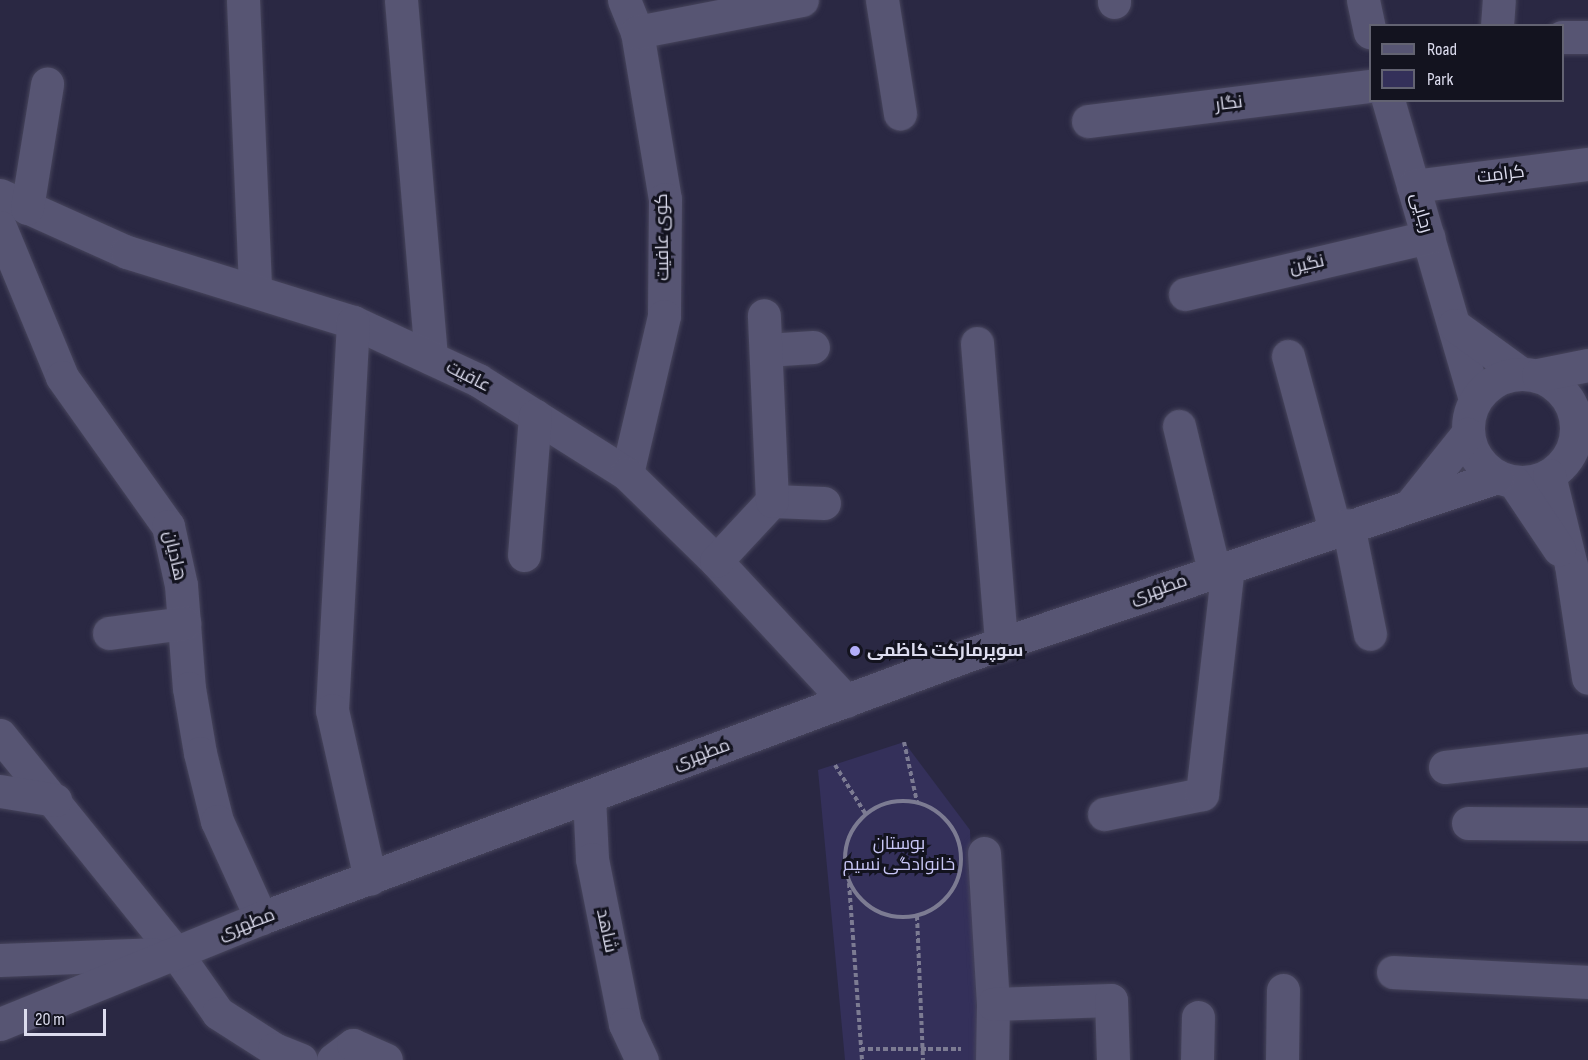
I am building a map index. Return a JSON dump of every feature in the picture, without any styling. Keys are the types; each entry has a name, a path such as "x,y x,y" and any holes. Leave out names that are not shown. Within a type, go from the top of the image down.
{"street":[{"path":"243,0 255,291"},
{"path":"401,0 431,358"},
{"name":"کوی عافیت","path":"624,0 637,32 665,199 664,316 627,474"},
{"path":"882,0 900,114"},
{"path":"1363,0 1369,24"},
{"path":"1497,24 1499,0"},
{"path":"637,32 797,1"},
{"path":"1564,37 1588,37"},
{"path":"14,201 47,84"},
{"name":"نگار","path":"1088,121 1369,86"},
{"name":"رجایی","path":"1389,102 1475,399"},
{"name":"کرامت","path":"1413,186 1588,164"},
{"name":"عافیت","path":"14,201 127,252 353,322 478,380 627,474 716,561 846,701"},
{"name":"هادیان","path":"0,227 62,377 168,526 181,585 189,688 217,821 261,918"},
{"name":"نگین","path":"1185,294 1428,237"},
{"path":"716,561 772,501 764,315"},
{"path":"353,322 332,710 370,879"},
{"path":"1454,325 1567,396 1582,426 1573,448 1549,475 1505,479"},
{"path":"977,343 1001,644"},
{"path":"766,350 813,347"},
{"path":"1288,356 1342,528 1370,634"},
{"path":"1411,504 1467,434 1475,399 1487,385 1529,374 1588,364"},
{"path":"524,555 535,415"},
{"path":"1104,814 1202,794 1221,569 1179,426"},
{"path":"1467,434 1482,466 1505,479 1570,566"},
{"path":"1549,475 1570,566 1588,678"},
{"name":"مطهری","path":"0,1024 261,918 1001,644 1411,504 1505,479"},
{"path":"772,501 824,503"},
{"path":"109,633 184,622"},
{"path":"0,735 55,800 176,953 218,1012 274,1049 302,1060"},
{"path":"1445,767 1588,750"},
{"path":"0,791 55,800"},
{"name":"شاهد","path":"589,797 594,869 625,1024 642,1060"},
{"path":"1468,823 1588,824"},
{"path":"984,853 993,1004 992,1054"},
{"path":"0,960 176,953"},
{"path":"1393,972 1588,982"},
{"path":"1282,1060 1283,990"},
{"path":"993,1004 1111,1000 1113,1060"},
{"path":"1197,1060 1198,1017"},
{"path":"333,1060 353,1045 386,1060"}],"path":[{"path":"904,742 917,802"},
{"path":"835,765 865,813"},
{"path":"849,883 860,900 877,912 896,918 916,916 935,908 950,894 959,876 961,855 957,837 948,821 917,802 899,800 880,804 865,813 846,844 844,863 849,883 862,1060"},
{"path":"916,916 923,1060"},
{"path":"861,1049 923,1049 992,1054"}],"green space":[{"name":"بوستان خانوادگی نسیم","path":"904,742 970,830 979,1060 845,1060 818,770"}],"place":[{"name":"سوپرمارکت کاظمی","path":"855,651"}]}
